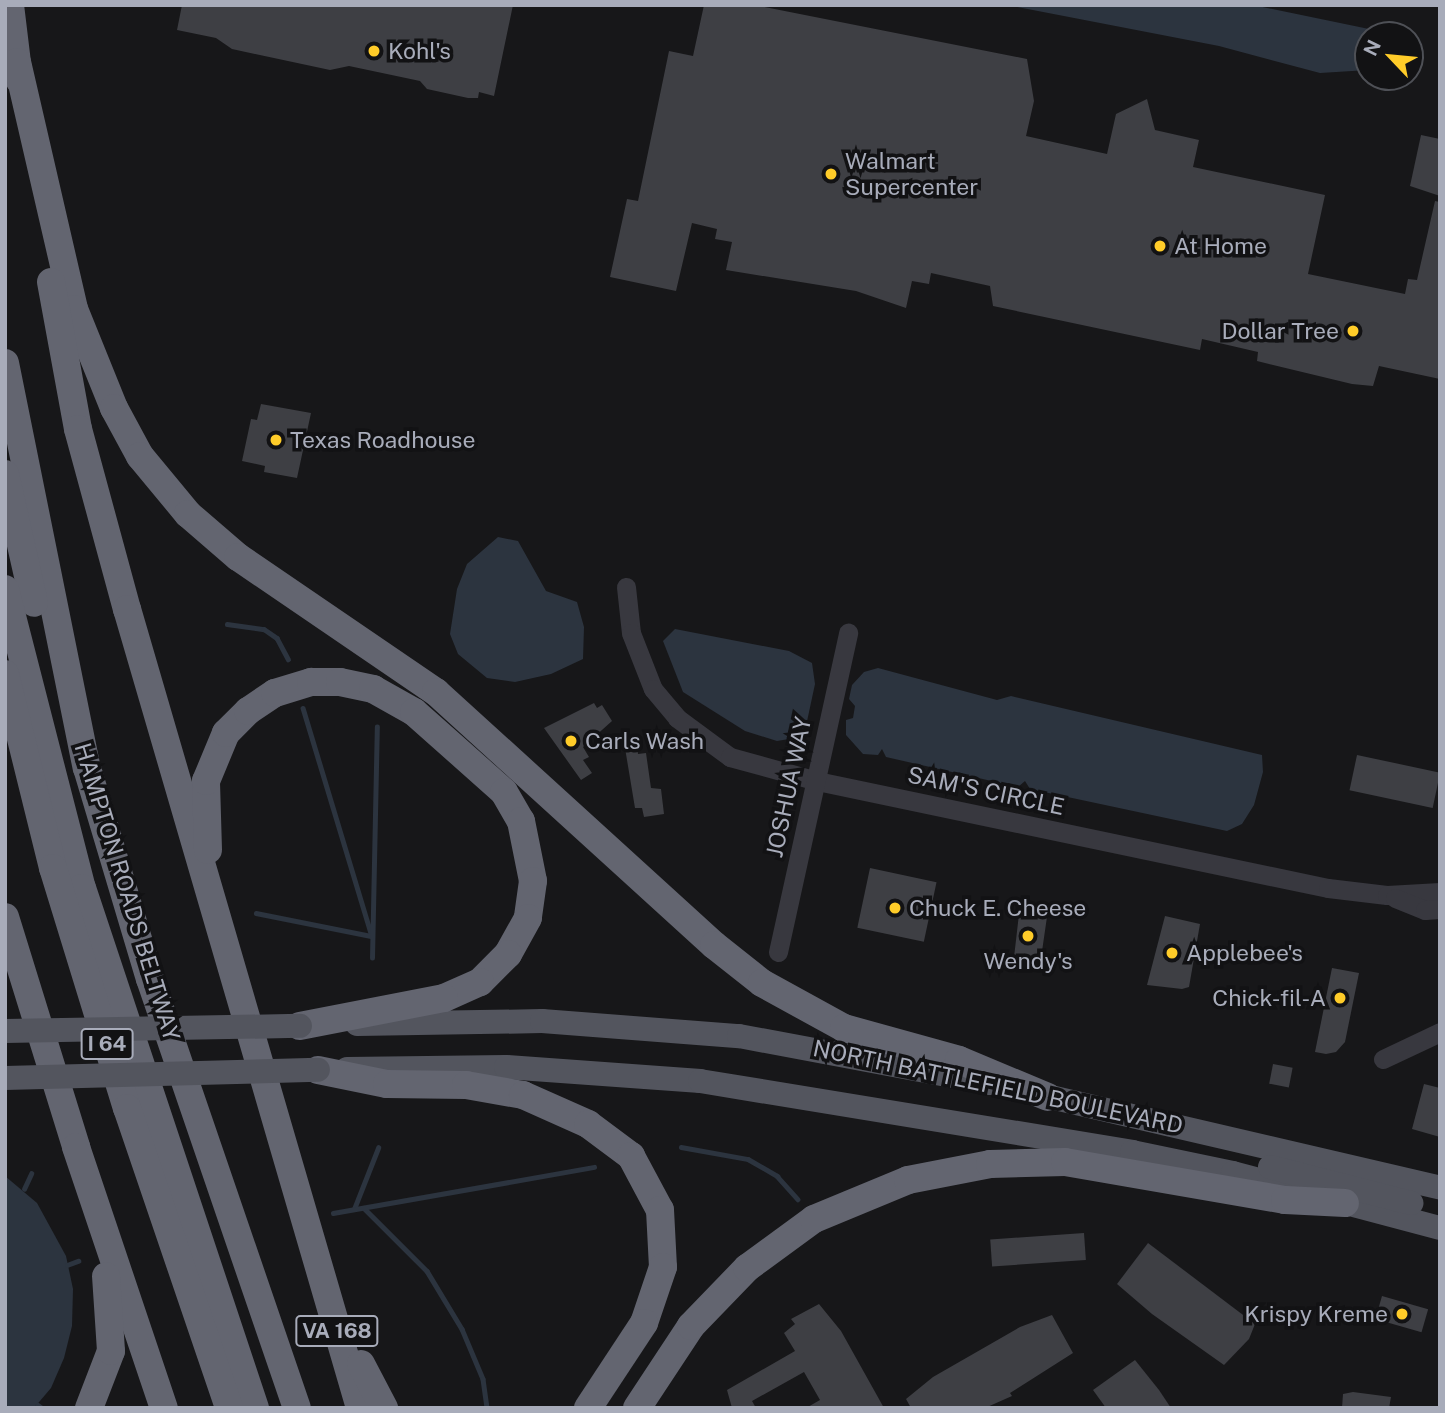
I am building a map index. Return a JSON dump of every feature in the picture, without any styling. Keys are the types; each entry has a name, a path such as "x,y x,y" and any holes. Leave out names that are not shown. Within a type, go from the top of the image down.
{"highway":[{"path":"10,5 17,62 78,429 216,926 314,1254 384,1408"},
{"path":"17,62 74,309 114,408 140,456 188,514 239,557 436,692 714,945 780,995 844,1028 960,1060 1048,1097"},
{"name":"HAMPTON ROADS BELTWAY","path":"5,363 87,768 150,979 293,1405"},
{"path":"5,474 57,702 130,956 293,1405"},
{"path":"5,589 86,900 256,1408"},
{"name":"I 64","path":"5,674 53,868 127,1108 229,1408"},
{"path":"216,926 205,818 206,781 226,733 248,711 275,693 310,682 340,682 373,689 414,712 504,792 521,821 533,881 528,918 508,954 480,982 444,998 300,1026"},
{"path":"5,917 76,1147 164,1408"},
{"path":"318,1070 387,1084 466,1085 523,1096 589,1124 631,1156 660,1210 663,1267 643,1323 588,1408"},
{"path":"76,1147 111,1306 111,1351 89,1408"},
{"path":"637,1408 691,1326 747,1268 814,1219 908,1180 990,1164 1065,1162 1285,1200 1345,1203"},
{"name":"VA 168","path":"314,1254 360,1408"}],"main road":[{"name":"NORTH BATTLEFIELD BOULEVARD","path":"5,1031 541,1021 740,1036 931,1069 1440,1188"},
{"name":"NORTH BATTLEFIELD BOULEVARD","path":"5,1078 472,1066 701,1081 1132,1152 1440,1228"},
{"path":"1132,1152 1162,1147 1195,1150 1440,1211"}],"street":[{"name":"SAM'S CIRCLE","path":"626,587 631,632 653,689 677,718 730,757 817,781 1328,888 1387,895 1440,892"},
{"name":"JOSHUA WAY","path":"778,952 848,633"},
{"path":"1387,895 1425,910 1440,909"},
{"path":"1383,1059 1440,1032"}],"water":[{"path":"1007,5 1253,5 1354,26 1354,71 1320,73 1219,46"},
{"path":"498,537 518,541 546,591 577,602 584,627 583,659 551,674 515,682 487,678 458,654 450,634 457,589 467,564"},
{"path":"675,629 789,651 812,663 815,684 806,726 795,738 777,741 745,731 683,692 663,641"},
{"path":"878,668 997,700 1011,696 1262,755 1263,772 1254,805 1242,824 1227,831 1030,789 1025,781 1018,787 886,757 882,749 878,755 863,754 846,735 846,720 853,718 855,706 849,699 852,685 864,672"},
{"path":"5,1176 37,1203 66,1256 73,1289 72,1326 64,1358 51,1388 34,1408 5,1408"}],"building":[{"name":"Kohl's","path":"182,5 513,5 494,96 479,92 478,98 468,98 427,89 420,81 349,66 330,70 232,49 216,38 177,30"},
{"path":"704,5 755,5 1027,59 1034,101 1026,136 1107,154 1116,114 1147,99 1155,130 1199,140 1193,167 1325,195 1308,274 1405,294 1408,279 1417,280 1435,201 1440,202 1440,379 1379,366 1373,386 1352,384 1257,361 1258,352 1202,339 1200,350 993,306 990,286 931,273 929,284 912,281 906,308 856,291 726,270 732,242 715,239 717,229 692,223 676,291 610,277 627,199 638,201 669,51 693,56"},
{"path":"1421,135 1440,139 1440,196 1410,186"},
{"name":"Texas Roadhouse","path":"261,404 311,413 297,478 264,472 265,466 242,461 251,419 257,420"},
{"name":"Carls Wash","path":"594,703 597,708 602,705 612,721 583,747 589,757 583,760 592,773 581,780 544,728"},
{"path":"637,746 638,754 646,753 651,788 661,789 664,814 644,817 642,808 635,808 625,748"},
{"path":"1357,755 1440,773 1433,808 1350,790"},
{"name":"Chuck E. Cheese","path":"870,868 937,882 924,942 857,928"},
{"name":"Wendy's","path":"1037,908 1048,910 1039,972 1013,966 1019,914 1035,915"},
{"name":"Applebee's","path":"1165,916 1200,924 1189,987 1182,989 1147,985"},
{"name":"Chick-fil-A","path":"1332,968 1359,973 1345,1042 1336,1052 1326,1054 1315,1052"},
{"path":"1273,1064 1293,1068 1289,1087 1269,1084"},
{"path":"1424,1084 1440,1088 1440,1137 1412,1129"},
{"path":"1084,1233 1086,1260 992,1266 990,1240"},
{"path":"1148,1243 1255,1324 1249,1339 1224,1365 1152,1314 1117,1284"},
{"name":"Krispy Kreme","path":"1382,1296 1428,1309 1422,1332 1375,1319"},
{"path":"819,1304 841,1331 884,1408 806,1408 820,1400 804,1372 752,1401 756,1408 732,1408 727,1390 795,1351 784,1333 795,1324 791,1319"},
{"path":"1052,1315 1073,1353 1010,1393 1012,1396 985,1408 911,1408 906,1399 933,1377 1020,1327"},
{"path":"1135,1360 1171,1408 1106,1408 1093,1390"},
{"path":"1353,1392 1391,1397 1389,1408 1342,1408 1343,1394"}],"waterway":[{"path":"227,624 264,629 277,638 288,659"},
{"path":"303,708 372,936"},
{"path":"372,958 377,727"},
{"path":"256,913 371,936"},
{"path":"681,1147 748,1159 777,1176 798,1199"},
{"path":"354,1209 378,1148"},
{"path":"333,1213 594,1167"},
{"path":"24,1189 31,1174"},
{"path":"364,1208 427,1271 462,1329 483,1379 487,1408"},
{"path":"67,1265 78,1261"},
{"path":"38,1405 42,1408"}],"place":[{"name":"Kohl's","path":"374,51"},
{"name":"Walmart Supercenter","path":"831,174"},
{"name":"At Home","path":"1160,246"},
{"name":"Dollar Tree","path":"1353,331"},
{"name":"Texas Roadhouse","path":"276,440"},
{"name":"Carls Wash","path":"571,741"},
{"name":"Chuck E. Cheese","path":"895,908"},
{"name":"Wendy's","path":"1028,936"},
{"name":"Applebee's","path":"1172,953"},
{"name":"Chick-fil-A","path":"1340,998"},
{"name":"Krispy Kreme","path":"1402,1314"}]}
